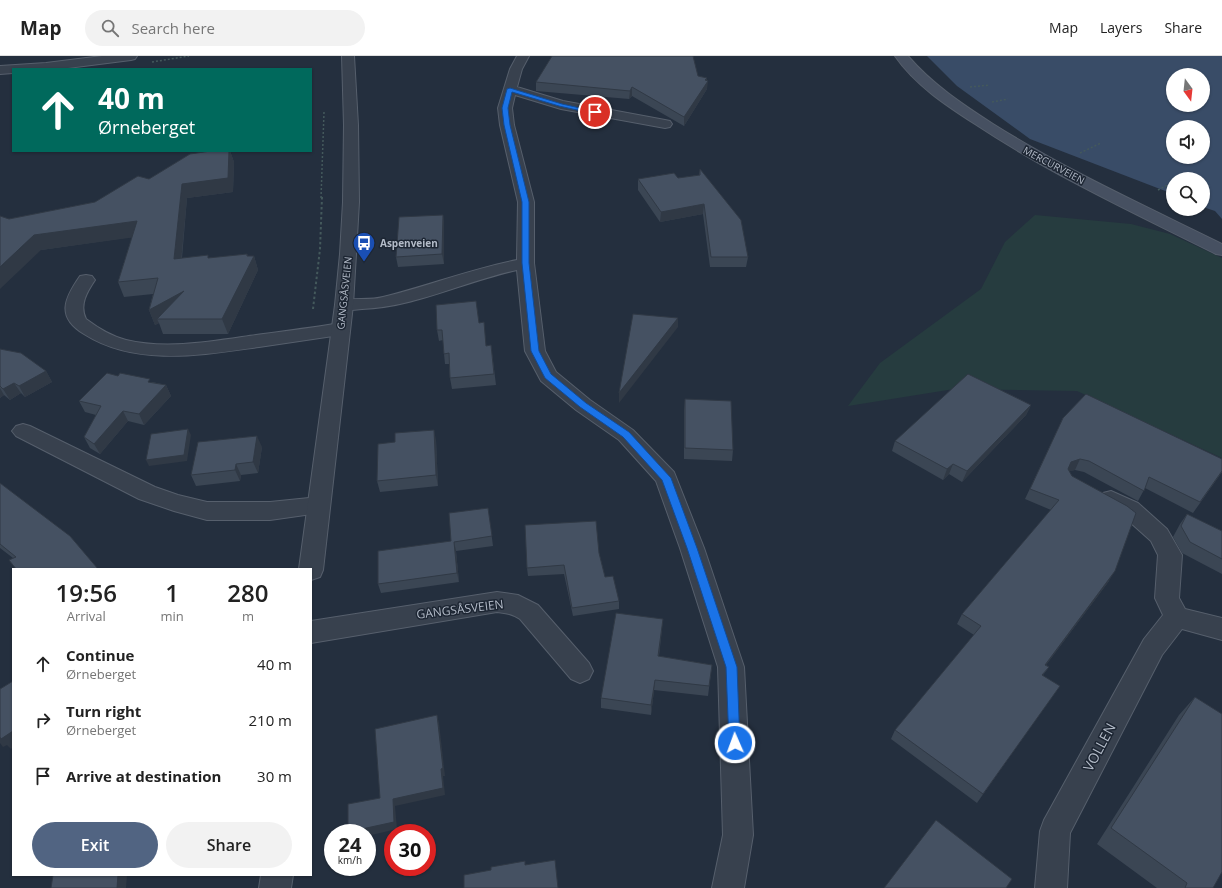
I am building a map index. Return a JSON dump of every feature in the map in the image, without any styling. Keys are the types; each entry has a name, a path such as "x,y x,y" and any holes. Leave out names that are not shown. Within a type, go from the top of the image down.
{"main road":[{"name":"MERCURVEIEN","path":"901,56 943,97 1006,139 1060,170 1222,250"}],"street":[{"path":"33,68 131,56"},
{"name":"GANGSÅSVEIEN","path":"311,568 344,305 351,202 351,124 348,56"},
{"path":"523,56 516,69 505,108 507,125 526,202 525,263 535,351 548,376 583,405 626,435 666,478 692,548 731,667 738,835 728,888"},
{"path":"0,70 12,70"},
{"path":"510,89 561,105 665,124"},
{"path":"344,305 381,303 440,288 487,271 525,263"},
{"path":"86,280 76,296 74,309 78,322 95,334 124,345 155,350 194,349 340,329"},
{"path":"22,431 147,493 174,503 200,510 239,512 270,511 319,505"},
{"path":"1096,490 1130,509 1159,535 1170,555 1167,598 1176,617 1222,629"},
{"name":"GANGSÅSVEIEN","path":"312,632 497,602 512,603 529,612 580,671"},
{"name":"VOLLEN","path":"1051,888 1055,831 1153,647 1176,617"},
{"path":"275,888 277,876"}],"path":[{"path":"964,89 978,85 990,85"},
{"path":"990,102 1008,99"},
{"path":"310,333 320,249 324,106"},
{"path":"1080,153 1101,143"},
{"path":"1158,190 1166,186"}],"green space":[{"path":"1035,215 1131,224 1170,234 1222,258 1222,458 1077,391 954,389 848,406 880,363 981,289 1005,242"}],"water":[{"path":"927,56 1222,56 1222,219 1215,211 1210,209 1210,172 1166,172 1166,191 1030,139 957,86"}],"building":[{"path":"552,56 693,56 698,76 707,78 705,80 708,81 684,117 632,87 630,91 536,82"},
{"path":"204,152 229,152 228,178 182,184 174,259 208,255 208,258 247,254 247,256 254,256 222,319 157,319 184,291 149,310 158,278 118,282 137,221 34,235 0,267 0,216 9,219 95,202 138,176 149,179 190,154"},
{"path":"700,169 741,220 748,257 711,257 704,204 661,212 638,179 674,173 678,178 700,175"},
{"path":"443,215 442,254 396,257 399,217"},
{"path":"476,301 479,323 484,322 486,346 491,345 494,374 450,378 449,353 444,354 442,330 437,330 436,305"},
{"path":"633,314 678,318 619,393"},
{"path":"0,349 21,353 46,371 19,386 14,383 3,389 0,386"},
{"path":"107,373 118,376 120,373 150,379 148,382 166,385 139,414 123,411 94,444 84,437 101,406 79,401"},
{"path":"968,374 1031,405 967,471 953,464 947,469 895,441"},
{"path":"1086,394 1222,459 1222,471 1200,502 1149,477 1144,491 1089,461 1080,459 1071,462 1068,469 1072,476 1127,506 1136,513 1115,571 1045,665 1049,667 1042,675 1060,686 983,794 895,730 981,626 962,614 1059,500 1030,489 1063,418"},
{"path":"685,399 731,401 733,450 685,448"},
{"path":"188,429 184,455 146,460 151,434"},
{"path":"434,430 436,475 377,481 378,444 395,442 395,433"},
{"path":"257,436 253,462 236,464 235,470 191,475 198,442"},
{"path":"0,483 70,536 97,568 15,568 9,560 16,557 0,544"},
{"path":"488,508 492,536 454,542 457,573 378,584 378,551 451,541 449,513"},
{"path":"1187,514 1222,531 1222,559 1190,542 1181,526"},
{"path":"596,521 599,553 605,577 613,576 619,601 572,608 564,565 527,568 525,525"},
{"path":"616,613 663,619 658,656 712,665 709,686 655,680 651,705 601,698"},
{"path":"12,682 12,732 1,739 0,737 0,689"},
{"path":"1195,697 1222,714 1222,872 1213,888 1185,888 1187,883 1111,828"},
{"path":"437,715 443,768 441,769 443,788 393,799 394,822 376,826 376,824 348,824 348,804 380,798 375,729"},
{"path":"936,820 1012,879 1006,888 884,888"},
{"path":"555,860 558,888 464,888 464,875 491,870 491,867 525,861 525,865"},
{"path":"53,876 118,876 117,888 51,888"}],"place":[{"name":"Aspenveien","path":"364,262"}],"route":[{"path":"595,112 534,98 510,89 505,108 507,125 526,202 525,263 535,351 548,376 583,405 626,435 666,478 692,548 731,667 735,743"}]}
